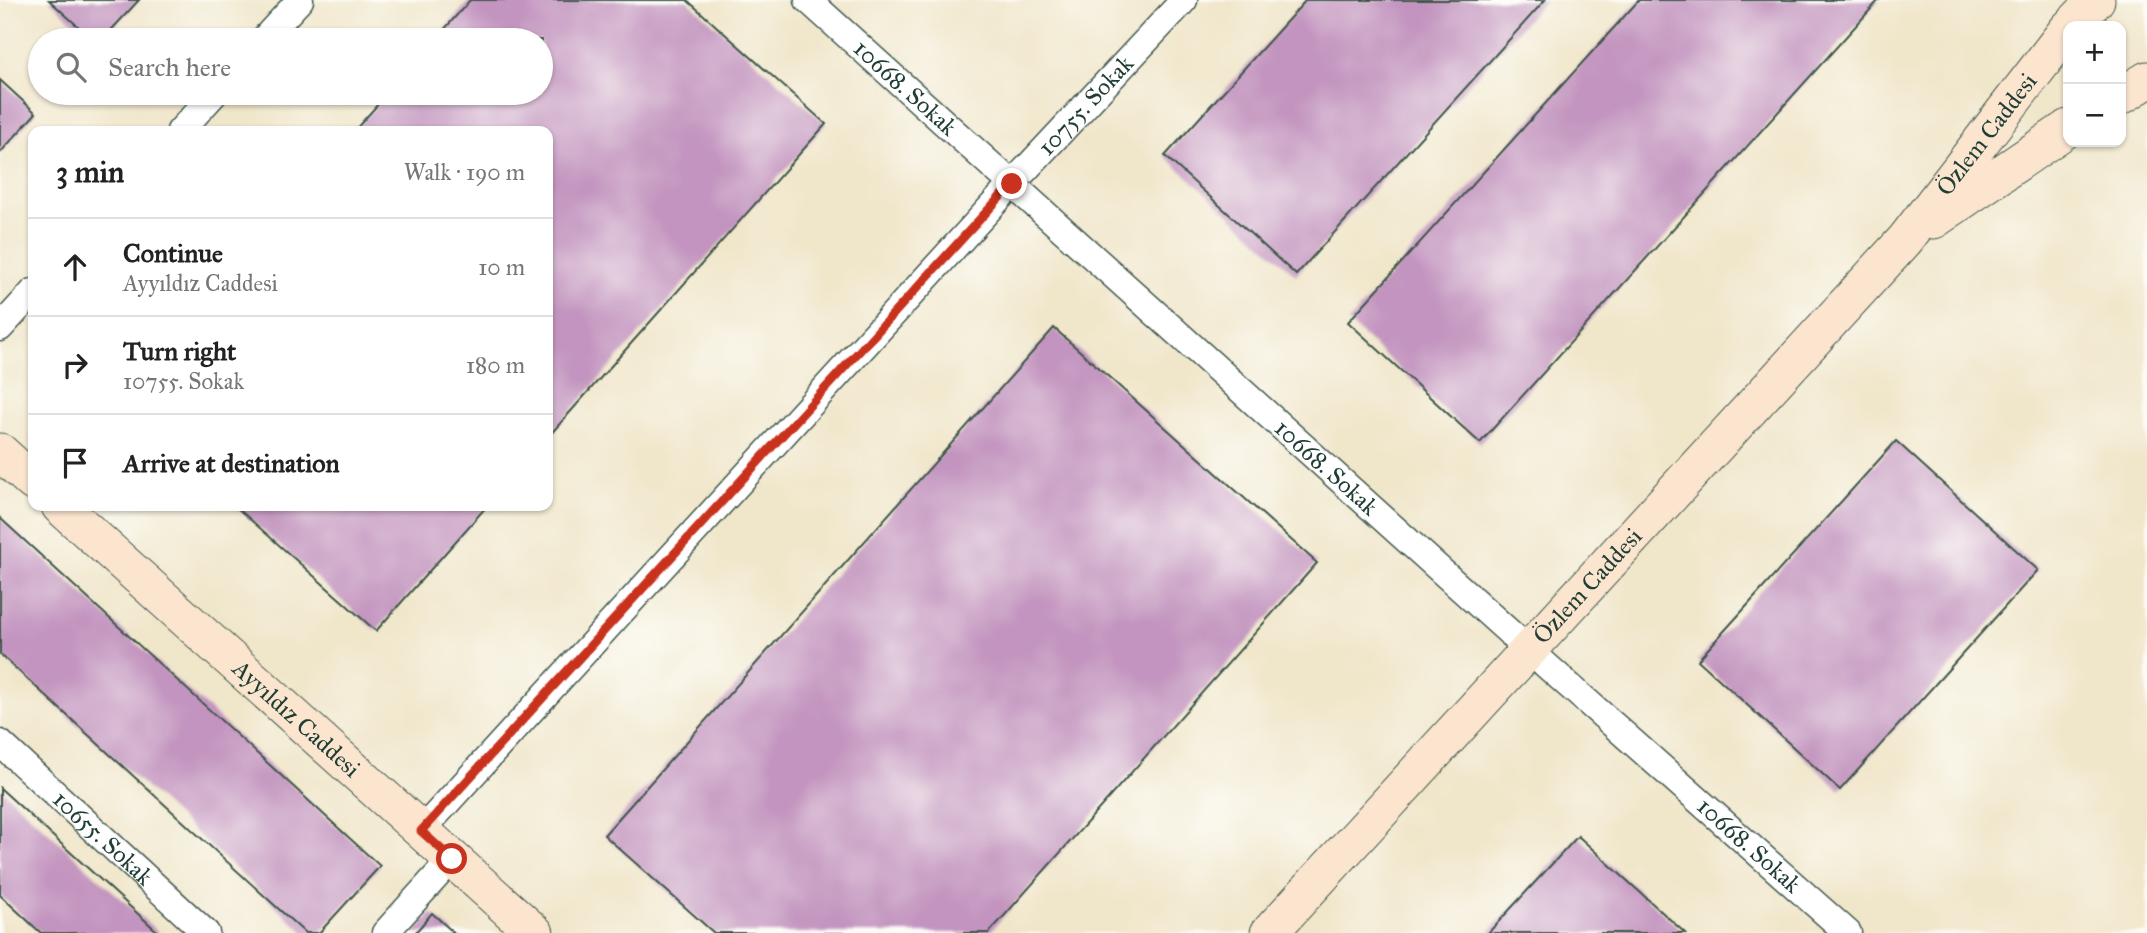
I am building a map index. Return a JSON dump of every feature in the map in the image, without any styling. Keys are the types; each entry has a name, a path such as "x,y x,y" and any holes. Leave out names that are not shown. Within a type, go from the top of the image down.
{"street":[{"path":"274,28 300,0"},
{"name":"10668. Sokak","path":"808,0 1848,933"},
{"name":"10755. Sokak","path":"421,831 1012,184 1184,0"},
{"name":"Özlem Caddesi","path":"2076,21 2096,0"},
{"name":"Özlem Caddesi","path":"1269,933 1905,240 2063,37"},
{"path":"2126,93 2147,80"},
{"path":"185,126 204,105"},
{"name":"Özlem Caddesi","path":"1905,240 2063,131"},
{"path":"0,328 28,297"},
{"path":"0,452 28,477"},
{"name":"Ayyıldız Caddesi","path":"66,511 535,933"},
{"name":"10655. Sokak","path":"0,743 206,933"},
{"path":"385,933 452,859"}],"building":[{"path":"49,0 139,0 113,28 80,28"},
{"path":"470,0 687,0 826,124 553,431 553,126 358,126 377,105 553,105 553,28 446,28"},
{"path":"1306,0 1545,0 1296,275 1165,156"},
{"path":"1639,0 1879,0 1480,443 1348,322"},
{"path":"0,80 36,113 0,153"},
{"path":"1054,328 1317,563 989,933 714,933 604,835"},
{"path":"1896,441 2038,570 1840,790 1698,660"},
{"path":"241,511 483,511 376,631"},
{"path":"0,518 380,866 319,933 305,933 0,654"},
{"path":"0,788 159,933 41,933 0,895"},
{"path":"1578,836 1685,933 1488,933"},
{"path":"432,913 454,933 415,933"}],"route":[{"path":"452,859 421,831 1012,184"}]}
